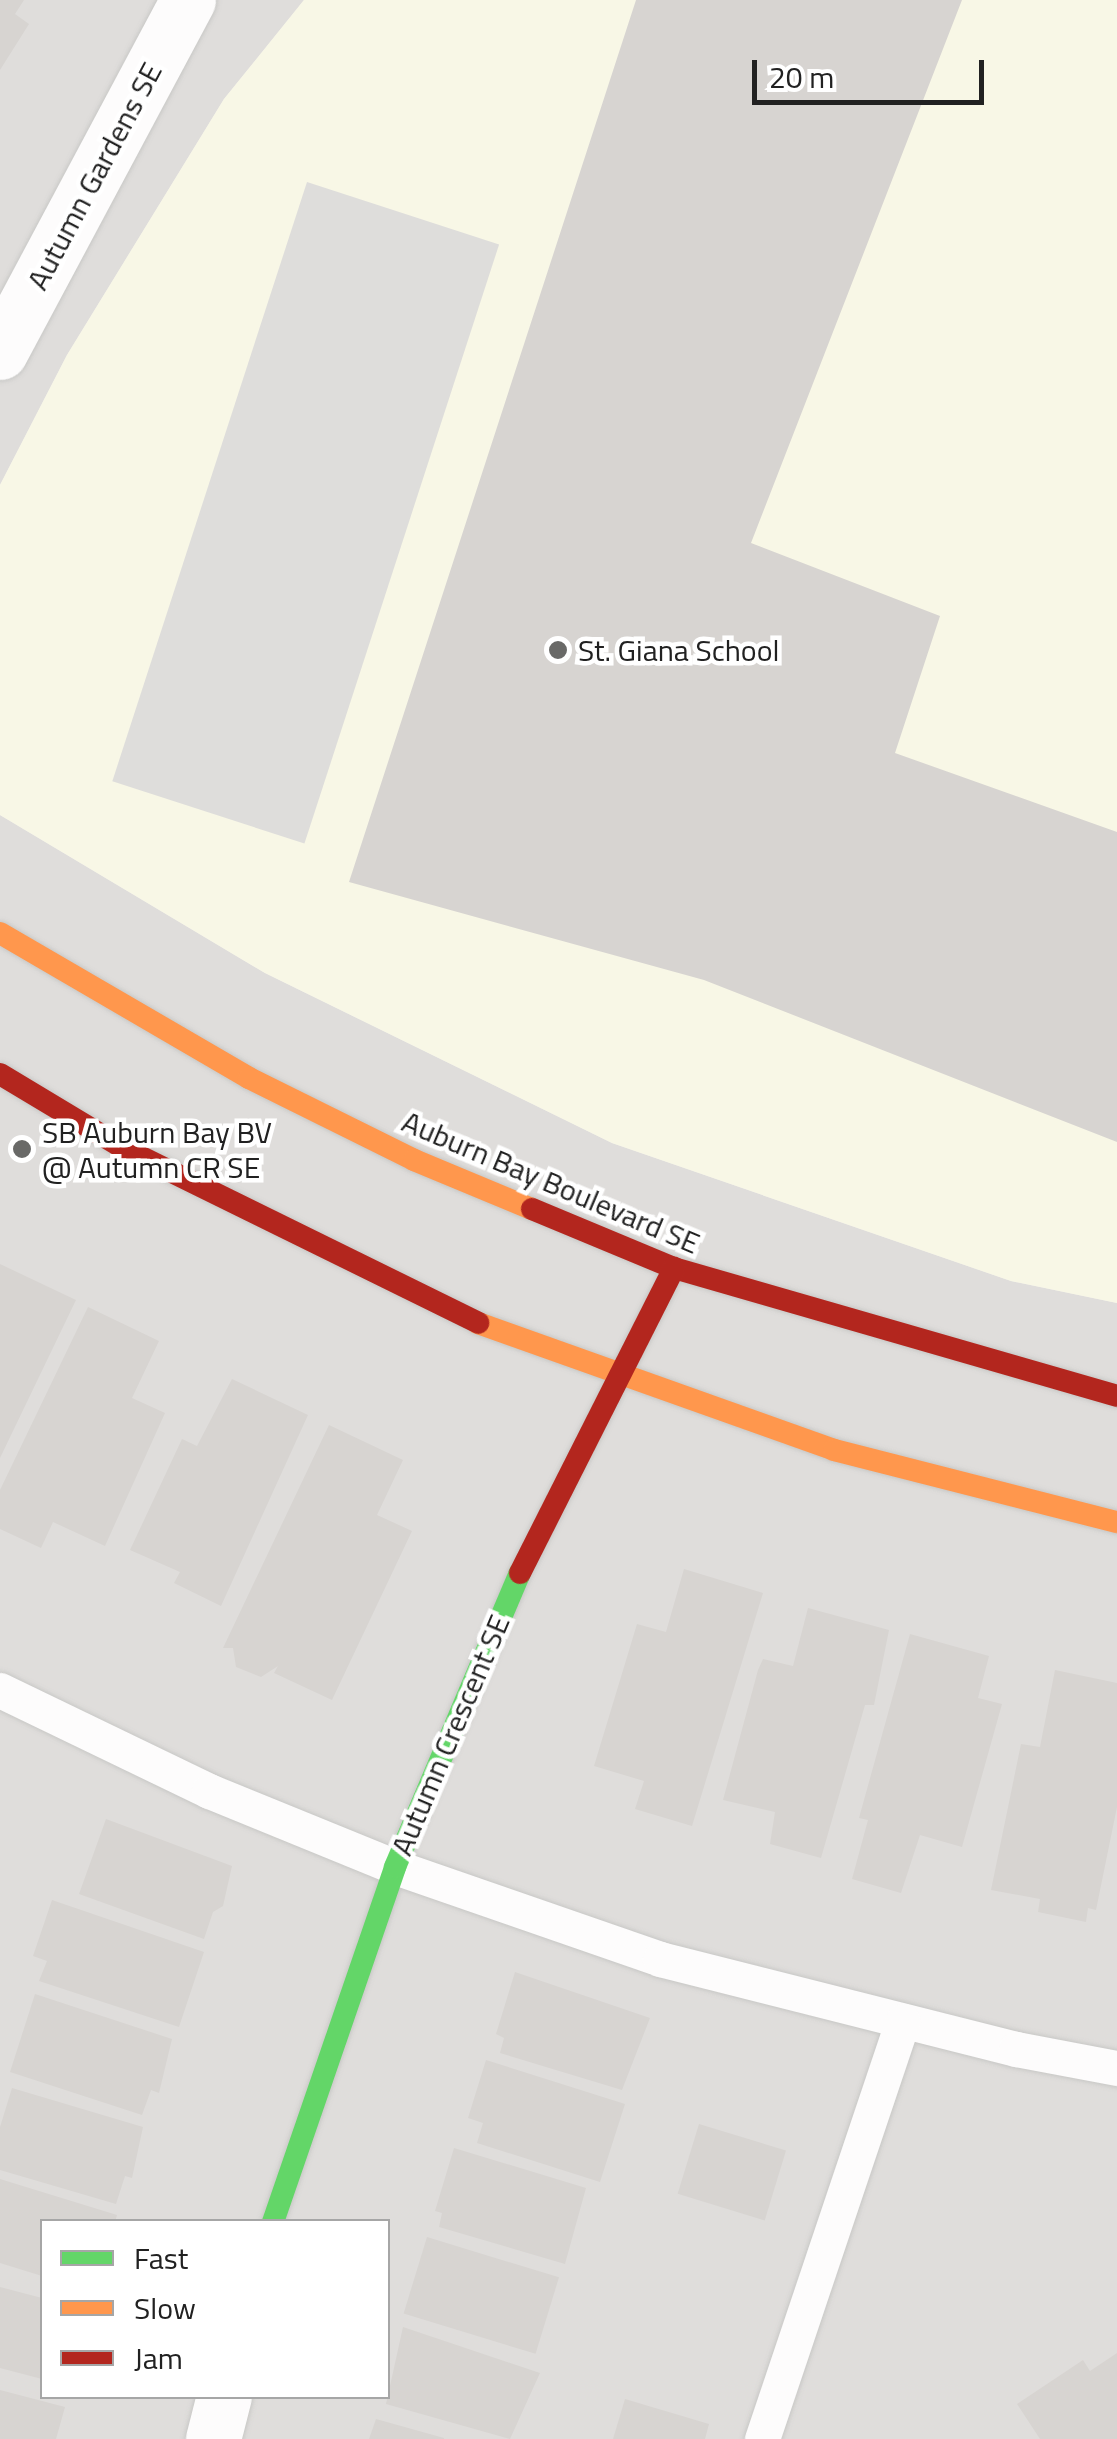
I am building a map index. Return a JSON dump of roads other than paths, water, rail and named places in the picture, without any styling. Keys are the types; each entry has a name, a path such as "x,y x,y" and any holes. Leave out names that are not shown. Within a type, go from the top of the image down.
{"street":[{"name":"Autumn Gardens SE","path":"0,352 188,0"},
{"name":"Auburn Bay Boulevard SE","path":"0,933 282,1095 414,1160 674,1268 1117,1396"},
{"path":"0,1074 123,1148 348,1263 615,1377 834,1450 1117,1522"},
{"name":"Autumn Crescent SE","path":"274,2219 396,1867 505,1603 615,1377 674,1268"},
{"path":"213,2439 223,2399"}],"lane":[{"path":"0,1690 208,1791 396,1867 660,1959 903,2021 1117,2068"},
{"path":"762,2439 903,2021"}],"place":[{"name":"St. Giana School","path":"558,650"},
{"name":"SB Auburn Bay BV @ Autumn CR SE","path":"22,1149"}]}
